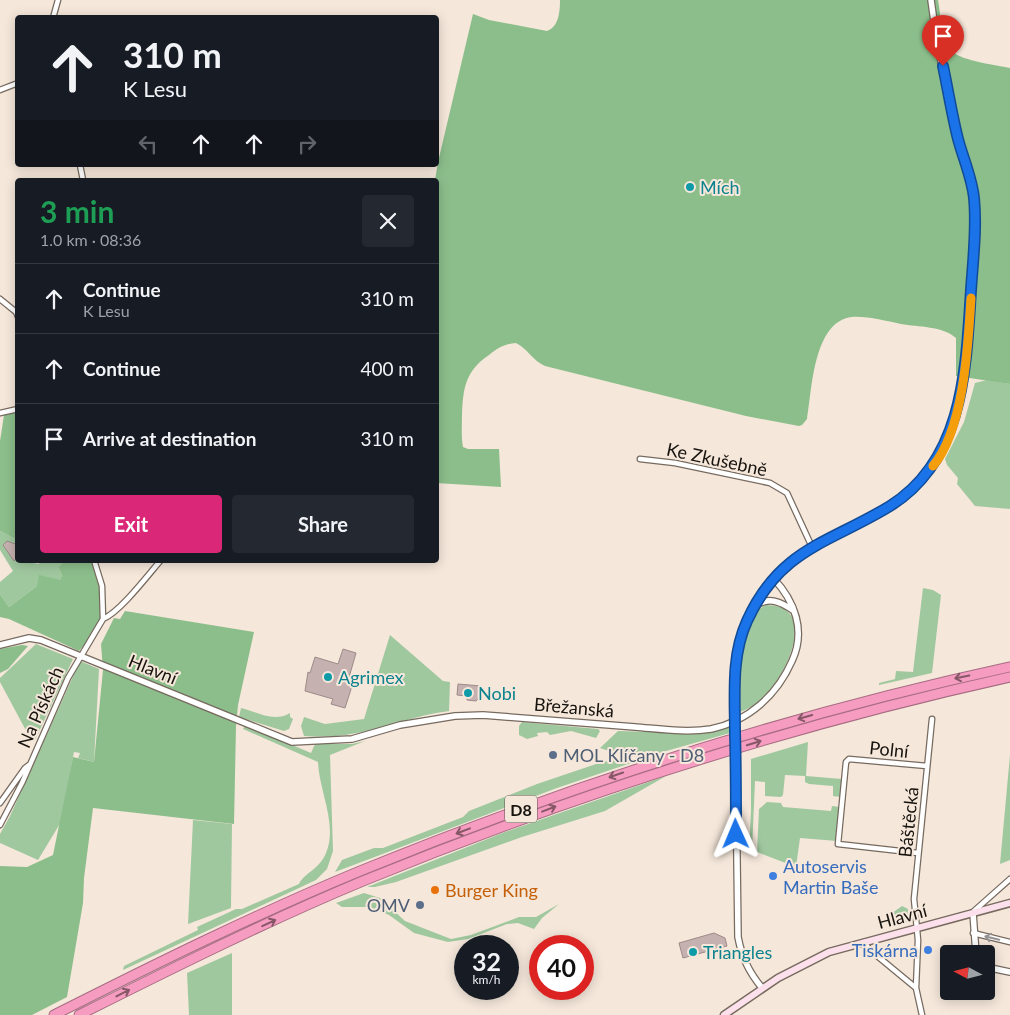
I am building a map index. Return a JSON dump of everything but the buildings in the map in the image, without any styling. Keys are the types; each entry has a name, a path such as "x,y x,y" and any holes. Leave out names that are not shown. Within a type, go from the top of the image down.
{"highway":[{"name":"D8","path":"54,1015 183,950 273,909 377,864 557,795 774,726 937,683 1010,667"},
{"name":"D8","path":"79,1015 189,960 363,881 560,805 718,754 821,724 1010,677"}],"main road":[{"name":"Hlavní","path":"724,1015 778,978 819,956 1010,903"}],"street":[{"path":"54,15 58,0"},
{"path":"762,988 749,972 738,938 735,673 742,634 754,608 773,578 791,561 812,547 891,506 919,483 938,460 954,423 960,398 969,328 974,245 974,197 953,116 931,0"},
{"path":"0,90 15,83"},
{"path":"0,299 15,311"},
{"path":"0,413 15,410"},
{"name":"Ke Zkušebně","path":"640,459 676,463 770,483 787,493 812,547"},
{"path":"95,563 102,586 103,619"},
{"name":"Na Pískách","path":"0,825 2,814 22,783 80,655 103,619 109,617 158,563"},
{"name":"Břežanská","path":"292,742 352,739 400,725 455,716 483,715 676,730 710,729 742,716 765,702 781,683 798,649 799,632 796,612 786,591 773,578"},
{"path":"754,608 762,602 772,600 782,602 796,612"},
{"name":"Hlavní","path":"0,645 34,638 292,742"},
{"name":"Báštěcká","path":"922,1015 916,988 918,940 914,899 932,719"},
{"name":"Polní","path":"918,853 838,844 846,762 849,759 927,766"},
{"path":"0,803 25,768 30,764"},
{"path":"975,945 972,913 1010,879"},
{"path":"973,933 1010,942"},
{"path":"864,942 870,950 916,988"},
{"path":"995,969 1010,972"}],"green space":[{"path":"560,0 938,0 944,35 953,52 964,58 1010,68 1010,384 956,376 956,338 944,331 870,318 852,317 839,321 829,331 822,344 813,375 807,419 799,426 746,416 545,366 516,343 505,345 495,350 475,367 467,381 462,406 463,447 468,449 499,449 501,487 439,483 439,178 435,178 473,14 489,20 547,31 554,26 559,14"},
{"path":"987,380 1010,384 1010,509 975,506 957,484 958,478 947,465 945,459 964,422 975,383"},
{"path":"15,412 15,539 0,531 0,441 4,415"},
{"path":"0,531 15,539 15,563 63,563 58,567 62,575 60,580 37,586 9,607 0,594 0,582 13,571 0,550"},
{"path":"63,563 92,563 96,575 102,602 101,619 99,626 79,651 9,619 0,617 0,594 9,607 37,586 39,575 60,580 62,575 58,567"},
{"path":"923,588 933,590 941,595 932,673 879,685 879,683 895,679 896,671 913,672"},
{"path":"766,605 783,608 792,617 795,629 793,644 788,660 772,688 758,702 740,712 740,669 745,637 749,623 756,612"},
{"path":"125,611 254,632 238,705 234,824 93,808 84,878 83,903 67,997 32,1015 0,1015 0,866 27,867 53,855 73,757 94,762 103,670 101,644 114,618 120,619"},
{"path":"390,635 443,681 450,682 449,711 351,734 304,736 301,726 304,717 325,724 364,719"},
{"path":"36,644 73,659 35,740 31,740 0,682 0,678"},
{"path":"22,645 28,646 8,669 0,673 0,649"},
{"path":"80,661 99,669 94,762 78,758 80,753 74,752 61,822 38,860 0,843 0,834 10,816"},
{"path":"241,708 272,717 284,716 290,713 290,717 293,719 289,729 284,731 239,717"},
{"path":"522,722 598,729 600,731 596,738 571,731 550,735 547,732 537,733 538,736 527,739 519,735 519,726"},
{"path":"245,725 311,753 315,744 352,744 365,741 330,755 333,851 327,869 316,880 123,970 124,966 198,930 197,927 299,884 320,863 326,853 330,831 318,762 243,729"},
{"path":"730,726 730,733 659,753 609,751 600,748 618,731 688,733"},
{"path":"808,742 806,776 842,779 840,797 833,796 833,786 809,784 805,782 805,776 785,775 783,795 781,797 765,796 765,782 755,781 752,851 749,852 751,759"},
{"path":"1010,755 1010,860 1000,864"},
{"path":"634,760 634,762 557,788 335,872 342,860 374,848 383,848 463,817 469,811 537,784 602,762"},
{"path":"666,776 605,811 522,837 396,882 367,887 505,832"},
{"path":"767,802 781,803 783,807 831,811 832,806 840,807 837,841 800,838 796,867 757,852 759,809"},
{"path":"193,820 232,824 231,908 188,924"},
{"path":"364,893 380,898 405,921 451,939 454,938 454,941 448,942 414,933 389,915 369,907 342,907 336,903"},
{"path":"559,904 542,918 534,929 518,923 507,924 478,935 471,935 519,917 536,917"},
{"path":"902,906 908,909 907,922 889,926 888,916"},
{"path":"232,953 232,1015 189,1015 187,973"}],"slow traffic":[{"path":"933,466 938,460 954,423 960,398 971,298"}],"place":[{"name":"Mích","path":"690,187"},
{"name":"Agrimex","path":"328,677"},
{"name":"Nobi","path":"468,693"},
{"name":"MOL Klíčany - D8","path":"553,755"},
{"name":"Autoservis Martin Baše","path":"773,876"},
{"name":"Burger King","path":"435,890"},
{"name":"OMV","path":"420,905"},
{"name":"Tiskárna","path":"928,950"},
{"name":"Triangles","path":"693,952"}],"route":[{"path":"736,834 735,673 742,634 747,621 762,593 773,578 791,561 812,547 891,506 919,483 938,460 954,423 960,398 969,328 974,197 958,139 943,66"}]}
